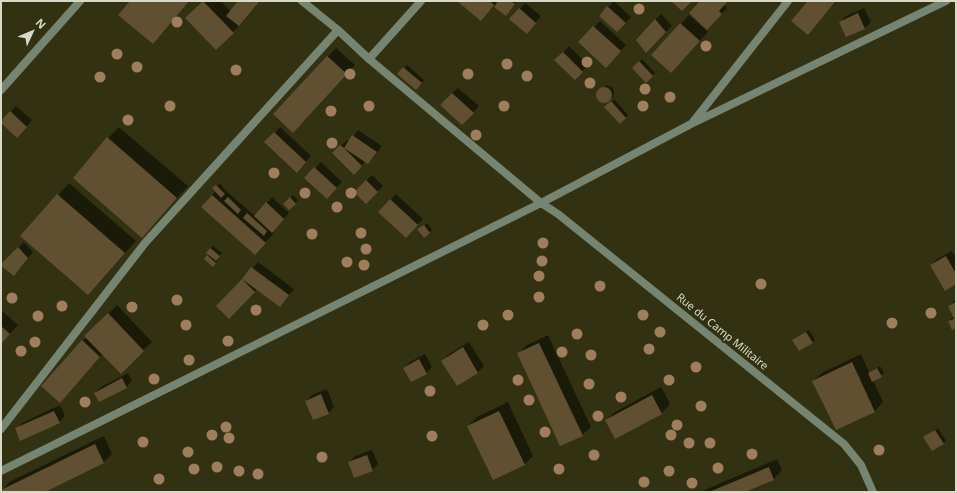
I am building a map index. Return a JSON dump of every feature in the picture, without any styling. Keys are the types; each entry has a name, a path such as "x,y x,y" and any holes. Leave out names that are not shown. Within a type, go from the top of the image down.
{"street":[{"path":"1,90 80,1"},
{"name":"Rue du Camp Militaire","path":"302,1 541,203 558,214 844,444 861,464 873,492"},
{"path":"369,59 421,1"},
{"path":"691,124 788,1"},
{"path":"1,471 541,203 691,124 946,1"},
{"path":"1,429 145,243 338,30"}],"building":[{"path":"130,1 189,1 153,44 118,15"},
{"path":"203,1 234,33 216,50 185,18"},
{"path":"238,1 259,2 239,26 226,16"},
{"path":"457,1 490,1 494,5 481,21"},
{"path":"498,1 511,1 515,4 506,16 494,7"},
{"path":"671,1 692,1 682,11"},
{"path":"700,1 728,1 719,11 722,14 707,30 689,13"},
{"path":"808,1 836,1 808,35 791,21"},
{"path":"607,6 626,23 617,32 599,16"},
{"path":"519,8 536,23 527,34 509,19"},
{"path":"858,13 865,29 846,37 839,22"},
{"path":"655,19 666,32 646,53 636,40"},
{"path":"680,23 700,41 671,73 651,55"},
{"path":"593,26 621,51 606,68 578,42"},
{"path":"563,52 583,72 575,80 554,60"},
{"path":"327,56 347,74 293,133 273,114"},
{"path":"639,61 653,76 646,83 632,68"},
{"path":"403,67 422,83 416,90 397,74"},
{"path":"604,87 611,92 612,95 607,102 604,103 597,98 596,95 601,88"},
{"path":"452,93 474,113 462,125 440,105"},
{"path":"611,101 626,118 620,124 604,107"},
{"path":"10,111 27,127 17,138 1,123"},
{"path":"274,132 306,162 297,173 264,142"},
{"path":"352,135 377,152 368,164 344,148"},
{"path":"107,137 177,198 142,238 73,178"},
{"path":"340,145 362,166 354,175 332,153"},
{"path":"314,167 337,188 327,199 304,178"},
{"path":"366,180 378,192 366,204 354,192"},
{"path":"216,185 225,194 221,198 212,188"},
{"path":"57,194 125,253 88,295 20,236"},
{"path":"212,195 266,243 255,255 201,207"},
{"path":"228,197 241,210 238,214 224,201"},
{"path":"290,197 296,204 289,210 283,204"},
{"path":"390,199 418,225 406,238 378,212"},
{"path":"266,202 284,219 272,233 254,216"},
{"path":"247,213 267,231 264,236 243,218"},
{"path":"424,225 430,233 424,238 417,229"},
{"path":"18,247 28,258 14,276 1,266 1,264"},
{"path":"210,248 220,256 216,261 206,253"},
{"path":"207,255 216,263 213,267 204,259"},
{"path":"946,256 956,274 956,284 945,291 930,265"},
{"path":"251,267 289,295 280,307 242,279"},
{"path":"242,279 255,292 229,319 216,306"},
{"path":"956,302 956,328 952,330 948,321 954,319 948,306"},
{"path":"108,313 144,351 121,374 84,336"},
{"path":"1,326 10,334 1,344"},
{"path":"806,332 813,343 799,351 792,340"},
{"path":"82,340 100,357 60,403 41,386"},
{"path":"539,343 583,436 560,446 517,353"},
{"path":"463,347 478,373 457,386 441,361"},
{"path":"419,359 427,374 411,382 403,368"},
{"path":"852,362 875,412 836,430 812,381"},
{"path":"877,368 882,377 872,382 868,373"},
{"path":"122,378 127,388 99,402 94,393"},
{"path":"321,394 329,414 313,420 305,401"},
{"path":"652,395 662,414 615,439 605,420"},
{"path":"54,411 60,423 20,441 15,428"},
{"path":"499,411 525,465 493,480 467,426"},
{"path":"935,430 944,444 932,451 923,437"},
{"path":"95,444 104,463 45,492 1,492 1,490"},
{"path":"367,455 373,471 354,478 348,462"},
{"path":"769,467 774,480 745,492 709,492"}]}
